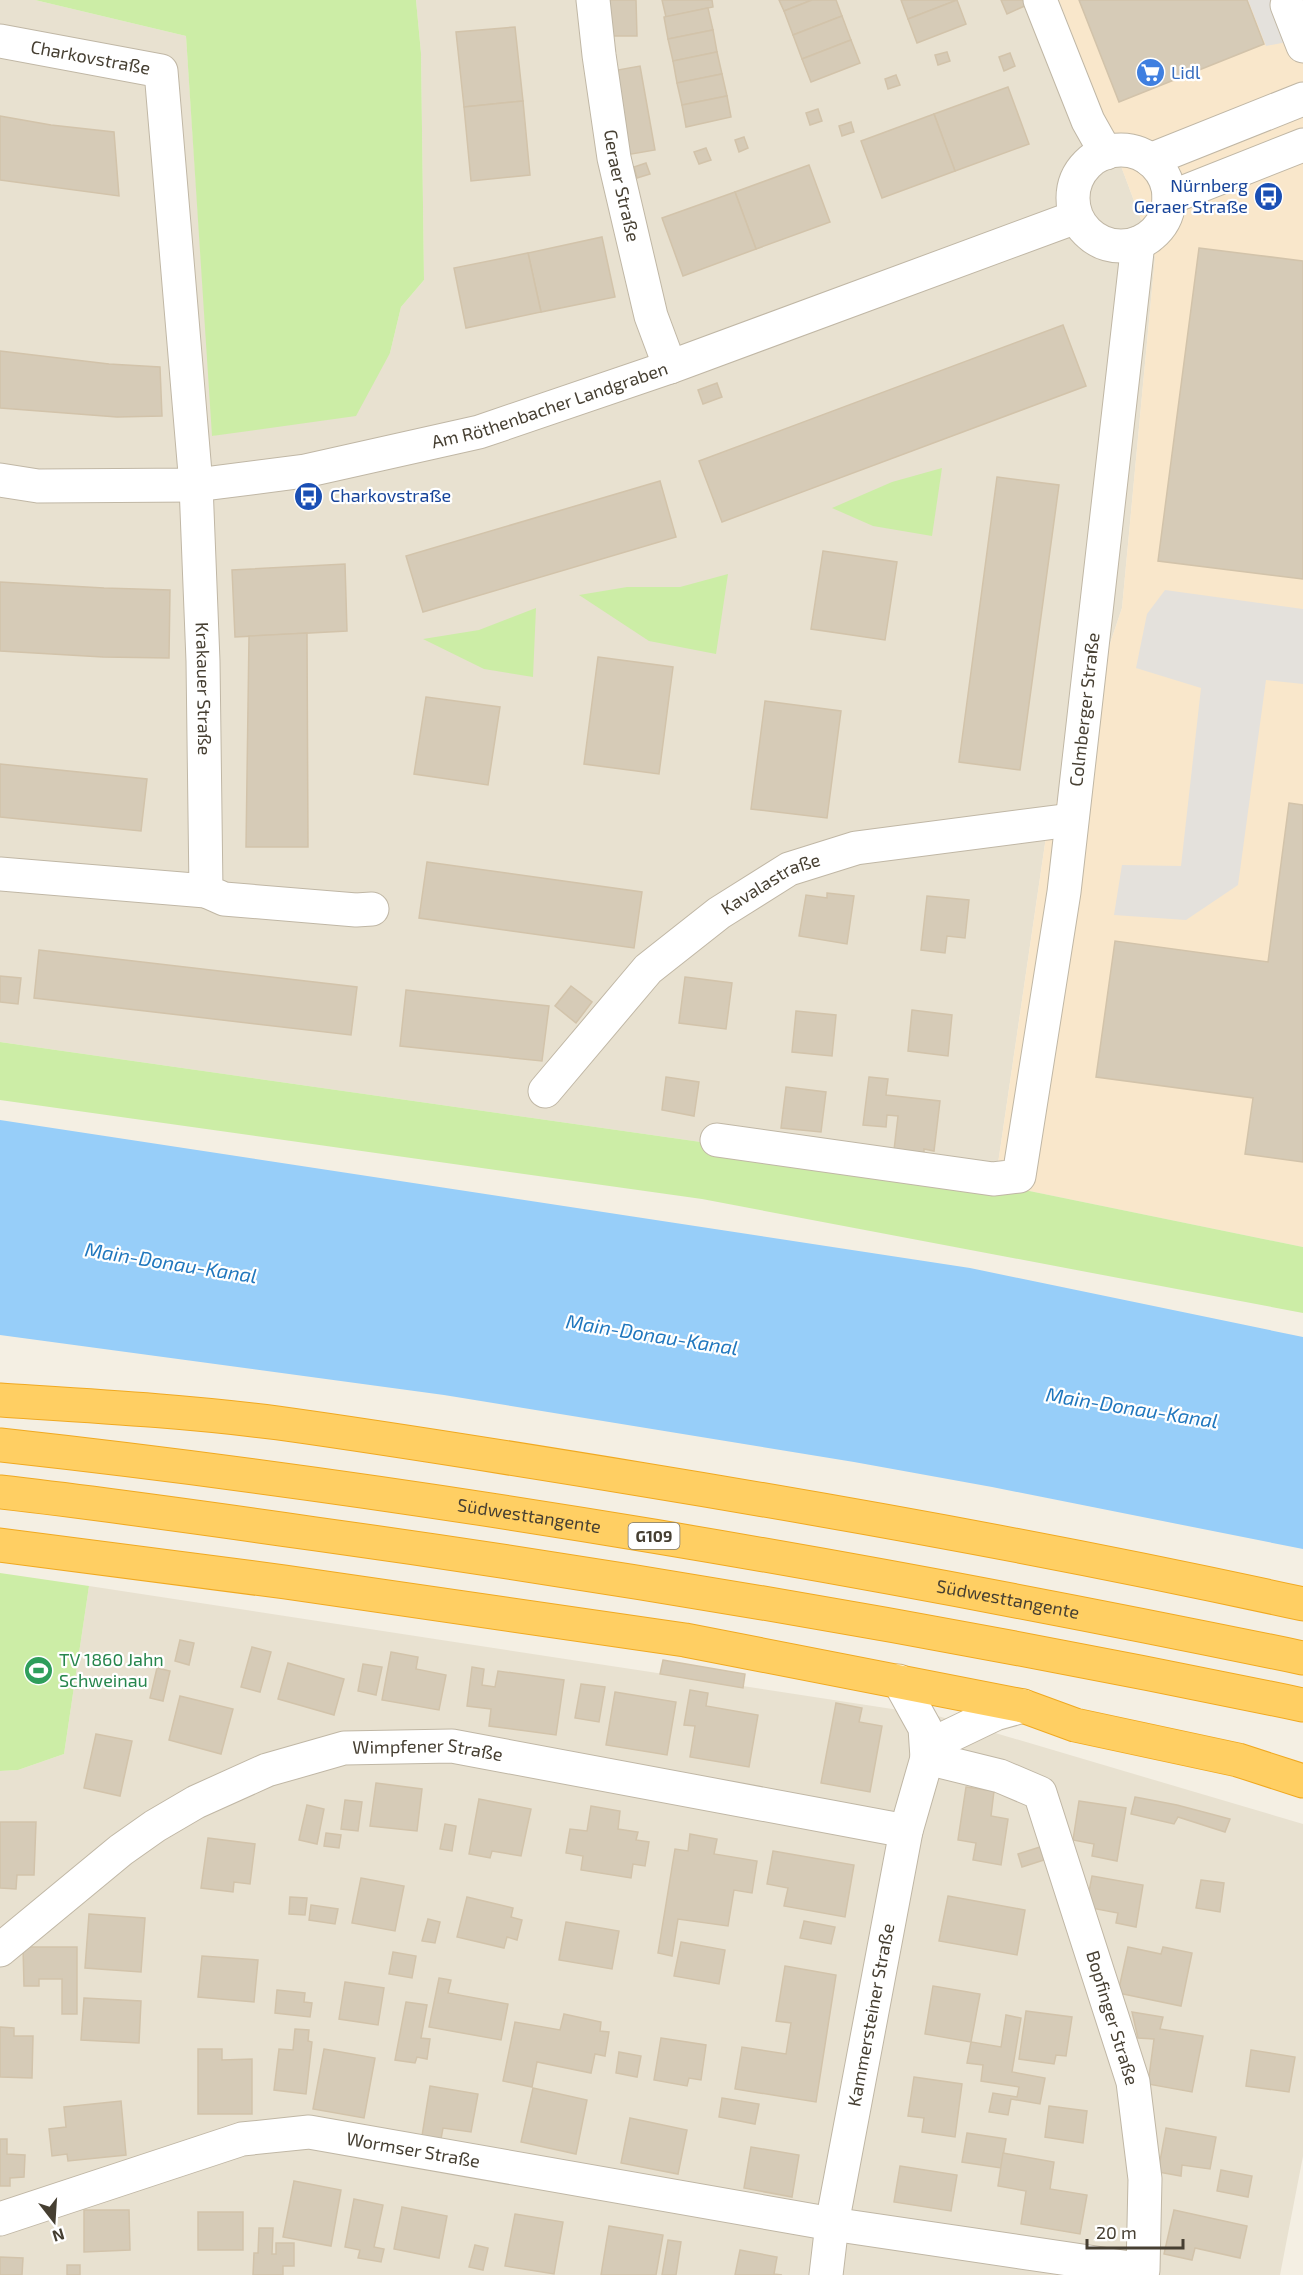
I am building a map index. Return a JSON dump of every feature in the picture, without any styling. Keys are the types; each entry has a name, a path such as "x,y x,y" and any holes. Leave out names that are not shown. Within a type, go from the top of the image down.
{"highway":[{"path":"0,1400 154,1410 276,1423 531,1462 795,1505 1116,1565 1303,1604"},
{"name":"Südwesttangente","path":"0,1445 237,1474 682,1540 909,1580 1303,1658"},
{"path":"0,1492 83,1501 524,1563 946,1635 1136,1670 1303,1705"},
{"path":"0,1545 285,1582 685,1640 1023,1706 1075,1725 1244,1762 1303,1781"},
{"path":"1244,1762 1303,1757"}],"street":[{"name":"Geraer Straße","path":"593,0 614,158 651,316 670,367"},
{"path":"1040,0 1088,121 1106,153"},
{"path":"1287,5 1303,46"},
{"name":"Charkovstraße","path":"0,40 161,71 196,485"},
{"path":"1150,160 1303,99"},
{"path":"1169,198 1303,145"},
{"path":"1121,150 1137,153 1150,160 1167,183 1169,198 1167,212 1161,225 1151,236 1138,243 1114,246 1091,237 1076,217 1073,205 1073,191 1084,167 1094,158 1121,150"},
{"name":"Am Röthenbacher Landgraben","path":"0,480 38,486 196,485 305,471 479,432 670,367 1076,217"},
{"name":"Colmberger Straße","path":"717,1140 993,1179 1019,1176 1064,892 1138,243"},
{"name":"Krakauer Straße","path":"196,485 203,661 206,891"},
{"name":"Kavalastraße","path":"545,1091 648,969 719,912 789,869 856,849 1071,820"},
{"path":"0,874 206,891 224,898 356,910 372,909"},
{"name":"Kammersteiner Straße","path":"826,2275 832,2224 906,1831 927,1758 925,1728 899,1681"},
{"name":"Kammersteiner Straße","path":"927,1758 945,1738 995,1714 1023,1706"},
{"name":"Wimpfener Straße","path":"0,1950 155,1826 196,1802 267,1770 344,1748 452,1746 906,1831"},
{"name":"Bopfinger Straße","path":"832,2224 1143,2270 1144,2179 1134,2082 1040,1793 1000,1776 927,1758"},
{"name":"Wormser Straße","path":"0,2218 242,2139 309,2132 832,2224"}],"shaded area":[{"path":"0,0 35,0 186,36 213,436 390,353 401,307 424,280 421,53 416,0 1059,0 1155,257 1122,608 1047,830 995,1184 0,1042"},
{"path":"1059,0 1303,0 1303,1247 995,1184 1047,830 1122,608 1155,257"},
{"path":"1248,0 1303,0 1303,39 1266,46"},
{"path":"1165,590 1303,609 1303,684 1266,680 1238,885 1186,920 1114,915 1122,865 1181,866 1201,688 1136,668 1147,614"},
{"path":"89,1586 938,1716 1303,1824 1303,2156 1280,2275 0,2275 0,1771 18,1770 64,1754"}],"green space":[{"path":"35,0 416,0 421,53 424,280 401,307 390,353 356,416 212,436 186,36"},
{"path":"942,468 932,536 873,526 832,508 892,482"},
{"path":"728,574 716,654 649,641 579,595 627,587 680,587"},
{"path":"536,608 533,677 484,669 423,639 479,630"},
{"path":"0,1042 995,1184 1303,1247 1303,1313 702,1199 0,1100"},
{"name":"TV 1860 Jahn Schweinau","path":"0,1573 89,1586 64,1754 18,1770 0,1771"}],"water":[{"name":"Main-Donau-Kanal","path":"0,1120 970,1268 1303,1337 1303,1549 854,1462 444,1395 0,1335"}],"building":[{"path":"610,0 636,0 637,36 611,36"},
{"path":"662,0 712,0 713,7 666,17"},
{"path":"779,0 812,0 784,11"},
{"path":"812,0 836,0 842,16 793,35 784,11"},
{"path":"901,0 957,0 908,19"},
{"path":"957,0 966,24 917,43 908,19"},
{"path":"1001,0 1028,0 1029,4 1007,14"},
{"name":"Lidl","path":"1079,0 1247,0 1264,44 1119,102"},
{"path":"708,8 713,30 668,39 664,17"},
{"path":"842,16 851,40 802,59 793,35"},
{"path":"515,27 523,101 464,107 456,32"},
{"path":"713,30 717,52 673,61 668,39"},
{"path":"851,40 860,63 811,82 802,59"},
{"path":"717,52 722,74 677,83 673,61"},
{"path":"947,52 950,61 938,65 935,55"},
{"path":"1010,53 1015,66 1004,71 999,57"},
{"path":"640,66 655,150 626,155 612,71"},
{"path":"722,74 727,96 682,105 677,83"},
{"path":"896,75 900,85 888,89 885,79"},
{"path":"1008,87 1029,144 955,171 934,114"},
{"path":"727,96 731,117 686,127 682,105"},
{"path":"523,101 530,175 471,181 464,107"},
{"path":"818,109 822,121 810,125 806,113"},
{"path":"934,114 955,171 882,198 861,141"},
{"path":"0,116 51,125 114,132 119,196 0,180"},
{"path":"851,122 854,132 842,136 839,126"},
{"path":"744,137 748,148 739,152 735,140"},
{"path":"706,148 711,160 699,164 694,152"},
{"path":"646,163 650,174 637,178 634,167"},
{"path":"809,165 830,222 756,249 735,192"},
{"path":"735,192 756,249 683,276 662,218"},
{"path":"602,237 615,297 541,312 528,253"},
{"path":"1199,248 1303,261 1303,579 1158,561"},
{"path":"528,253 541,312 466,328 454,268"},
{"path":"1063,325 1086,386 722,522 699,461"},
{"path":"0,351 109,364 160,367 162,416 117,417 0,408"},
{"path":"717,383 722,397 703,404 698,390"},
{"path":"997,477 1059,485 1020,770 959,762"},
{"path":"660,481 676,537 423,612 406,556"},
{"path":"823,551 897,562 885,640 811,629"},
{"path":"345,564 347,631 235,637 232,570"},
{"path":"0,582 170,590 169,658 0,651"},
{"path":"307,633 308,847 246,847 249,636"},
{"path":"598,657 673,667 659,774 584,764"},
{"path":"426,697 500,707 488,785 414,774"},
{"path":"765,701 841,711 827,818 751,809"},
{"path":"0,764 147,779 141,831 0,817"},
{"path":"1289,803 1303,805 1303,1162 1245,1154 1253,1098 1096,1077 1115,941 1268,962"},
{"path":"427,862 642,892 634,948 419,918"},
{"path":"827,893 854,896 847,944 799,936 806,895 827,898"},
{"path":"927,896 969,900 965,938 947,936 945,953 921,950"},
{"path":"39,950 357,987 351,1035 34,998"},
{"path":"0,976 21,978 18,1004 0,1002"},
{"path":"685,977 732,983 726,1029 679,1023"},
{"path":"571,986 592,1002 576,1023 555,1006"},
{"path":"406,990 549,1006 542,1061 400,1046"},
{"path":"912,1010 952,1015 948,1056 908,1051"},
{"path":"796,1011 836,1015 832,1056 792,1052"},
{"path":"666,1077 699,1082 694,1116 662,1110"},
{"path":"869,1077 888,1079 886,1095 940,1101 934,1151 924,1149 924,1153 894,1150 898,1116 887,1115 886,1127 863,1125"},
{"path":"786,1087 826,1092 821,1132 781,1128"},
{"path":"180,1640 194,1643 189,1665 175,1661"},
{"path":"252,1647 271,1652 260,1692 241,1687"},
{"path":"391,1652 418,1657 416,1669 446,1675 439,1710 382,1700"},
{"path":"663,1660 745,1674 743,1688 660,1674"},
{"path":"288,1663 344,1679 334,1715 278,1699"},
{"path":"363,1664 382,1667 376,1695 358,1691"},
{"path":"472,1667 484,1669 482,1685 495,1687 498,1671 564,1680 556,1735 489,1726 491,1709 467,1706"},
{"path":"157,1668 170,1671 163,1701 150,1698"},
{"path":"581,1684 605,1687 599,1722 575,1718"},
{"path":"690,1690 708,1693 706,1706 758,1715 749,1767 690,1757 695,1726 684,1725"},
{"path":"615,1692 676,1702 667,1755 606,1745"},
{"path":"180,1696 233,1709 221,1754 169,1740"},
{"path":"836,1703 862,1708 859,1722 882,1726 870,1792 821,1783"},
{"path":"96,1734 132,1741 120,1796 84,1788"},
{"path":"376,1783 422,1789 417,1831 370,1826"},
{"path":"966,1787 994,1791 991,1816 1008,1819 1001,1865 973,1860 976,1843 958,1840"},
{"path":"1135,1797 1230,1819 1225,1832 1178,1817 1174,1824 1131,1814"},
{"path":"479,1799 531,1809 521,1856 492,1851 490,1858 469,1854"},
{"path":"345,1800 362,1802 358,1831 341,1829"},
{"path":"1079,1801 1126,1808 1117,1861 1092,1856 1094,1844 1073,1840"},
{"path":"307,1805 324,1809 317,1844 299,1840"},
{"path":"591,1806 620,1811 618,1829 638,1832 636,1840 649,1842 645,1866 633,1864 631,1878 581,1870 583,1856 566,1853 570,1829 587,1831"},
{"path":"0,1822 36,1822 34,1875 17,1875 16,1889 0,1888"},
{"path":"445,1824 456,1826 452,1851 440,1849"},
{"path":"326,1833 341,1835 339,1848 324,1846"},
{"path":"690,1834 717,1839 714,1854 757,1861 752,1893 734,1890 728,1926 678,1919 672,1956 658,1953 675,1849 688,1851"},
{"path":"208,1838 255,1844 250,1884 234,1882 233,1892 201,1888"},
{"path":"1040,1847 1044,1860 1022,1867 1018,1854"},
{"path":"773,1851 854,1865 845,1917 784,1906 788,1888 767,1884"},
{"path":"1092,1876 1143,1885 1136,1927 1116,1923 1118,1913 1086,1907"},
{"path":"361,1878 404,1886 395,1931 352,1923"},
{"path":"1201,1880 1224,1883 1220,1912 1196,1908"},
{"path":"948,1896 1025,1910 1017,1955 939,1941"},
{"path":"290,1897 307,1898 305,1915 289,1914"},
{"path":"467,1897 513,1908 511,1917 522,1920 517,1940 507,1937 504,1948 457,1937"},
{"path":"311,1905 338,1909 335,1924 309,1920"},
{"path":"89,1914 145,1918 141,1972 85,1968"},
{"path":"428,1919 440,1922 435,1943 422,1941"},
{"path":"804,1921 835,1927 831,1944 800,1938"},
{"path":"566,1922 619,1931 612,1969 559,1960"},
{"path":"681,1942 725,1950 719,1984 674,1976"},
{"path":"23,1947 77,1947 77,2014 62,2014 62,1979 39,1979 39,1986 24,1986"},
{"path":"1128,1947 1161,1954 1163,1947 1192,1953 1181,2006 1118,1993"},
{"path":"393,1952 416,1956 412,1978 389,1974"},
{"path":"202,1956 258,1960 254,2002 198,1997"},
{"path":"785,1966 836,1975 816,2102 735,2089 742,2047 786,2054 791,2023 776,2021"},
{"path":"439,1978 451,1980 448,1993 508,2004 501,2040 429,2027"},
{"path":"345,1982 384,1988 378,2025 339,2019"},
{"path":"933,1986 980,1994 971,2042 925,2034"},
{"path":"277,1990 305,1993 304,2002 312,2003 310,2017 275,2013"},
{"path":"84,1998 141,2001 139,2043 81,2040"},
{"path":"406,2002 427,2005 421,2038 430,2039 427,2059 417,2057 415,2063 395,2060"},
{"path":"1026,2011 1072,2017 1066,2056 1056,2055 1054,2064 1019,2059"},
{"path":"1132,2012 1163,2017 1160,2029 1203,2036 1192,2092 1148,2084 1154,2039 1138,2038"},
{"path":"564,2014 601,2022 600,2031 609,2032 605,2056 595,2054 591,2073 537,2062 532,2087 503,2081 515,2022 560,2030"},
{"path":"1006,2015 1021,2018 1012,2072 1045,2078 1040,2104 1011,2099 1008,2115 989,2112 993,2093 1017,2097 1019,2087 981,2081 983,2065 967,2063 971,2042 1001,2047"},
{"path":"0,2027 14,2028 14,2036 33,2036 32,2078 0,2077"},
{"path":"295,2029 309,2030 308,2041 312,2042 306,2094 274,2090 279,2049 293,2050"},
{"path":"661,2038 706,2045 701,2080 689,2078 687,2086 654,2080"},
{"path":"198,2049 222,2049 222,2060 252,2059 252,2114 198,2114"},
{"path":"324,2049 375,2058 364,2118 313,2109"},
{"path":"1251,2050 1295,2057 1289,2092 1246,2086"},
{"path":"619,2052 641,2056 637,2077 616,2073"},
{"path":"914,2077 962,2084 955,2137 922,2132 924,2118 908,2116"},
{"path":"430,2086 478,2094 471,2132 443,2128 441,2139 422,2136"},
{"path":"533,2088 587,2100 576,2154 521,2142"},
{"path":"722,2098 759,2104 755,2124 719,2117"},
{"path":"121,2101 126,2155 68,2161 67,2154 52,2156 49,2129 66,2127 64,2107"},
{"path":"1049,2106 1087,2111 1083,2143 1045,2137"},
{"path":"630,2118 687,2130 678,2174 621,2163"},
{"path":"1166,2128 1216,2137 1210,2169 1182,2165 1181,2176 1158,2172"},
{"path":"967,2133 1006,2139 1001,2168 962,2162"},
{"path":"0,2139 7,2139 7,2154 25,2155 24,2177 10,2178 10,2186 0,2186"},
{"path":"751,2147 799,2155 792,2197 744,2188"},
{"path":"1003,2153 1054,2162 1050,2189 1087,2195 1080,2234 1021,2224 1026,2191 998,2186"},
{"path":"900,2166 957,2175 951,2211 894,2202"},
{"path":"1221,2170 1252,2176 1248,2197 1217,2191"},
{"path":"294,2181 341,2190 331,2246 283,2237"},
{"path":"354,2199 383,2205 374,2247 384,2249 381,2262 358,2258 360,2250 345,2247"},
{"path":"402,2207 447,2216 439,2258 394,2249"},
{"path":"84,2210 129,2210 130,2250 84,2252"},
{"path":"1174,2210 1247,2226 1240,2258 1195,2248 1192,2260 1164,2254"},
{"path":"198,2212 243,2212 243,2250 198,2250"},
{"path":"515,2214 563,2222 554,2274 505,2266"},
{"path":"609,2226 663,2235 656,2275 601,2275"},
{"path":"259,2228 273,2228 272,2254 276,2254 276,2243 294,2243 294,2266 283,2266 283,2275 253,2275 254,2253 258,2253"},
{"path":"668,2240 681,2242 676,2275 662,2275"},
{"path":"475,2245 488,2248 483,2270 469,2267"},
{"path":"740,2250 777,2257 774,2274 782,2275 735,2275"},
{"path":"0,2257 23,2258 22,2275 0,2275"},
{"path":"67,2265 80,2265 80,2275 67,2275"}],"place":[{"name":"Lidl","path":"1150,73"},
{"name":"Nürnberg Geraer Straße","path":"1269,196"},
{"name":"Charkovstraße","path":"309,496"},
{"name":"TV 1860 Jahn Schweinau","path":"38,1670"}]}
